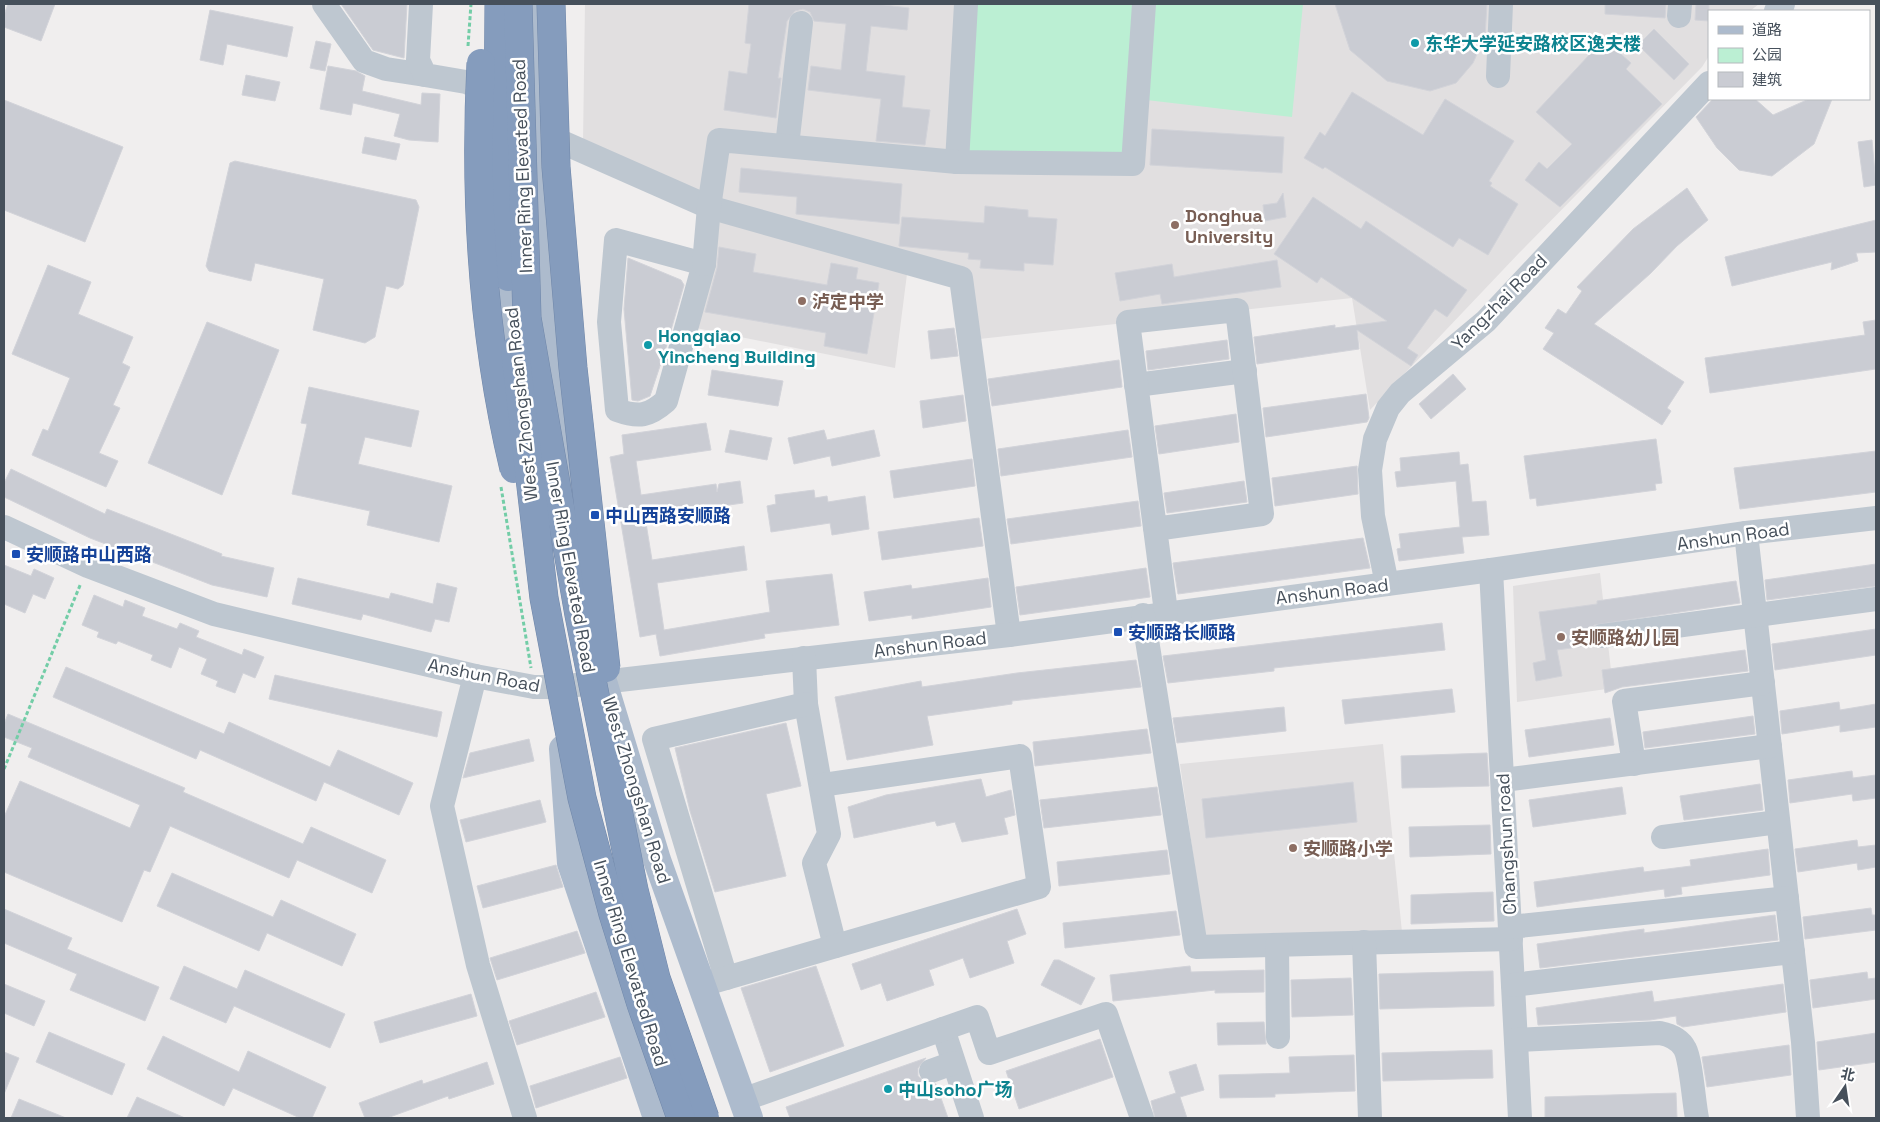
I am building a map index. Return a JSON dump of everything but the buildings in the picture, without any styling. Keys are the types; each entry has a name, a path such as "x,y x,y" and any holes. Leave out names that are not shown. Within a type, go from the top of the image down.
{"highway":[{"path":"484,4 477,144 484,300 502,417 544,598"},
{"name":"Inner Ring Elevated Road","path":"499,4 498,140 510,311 544,598 582,798 613,914 641,1004 681,1118"},
{"name":"Inner Ring Elevated Road","path":"518,4 527,318 579,615 634,890 656,978 705,1118"},
{"path":"551,4 555,139 575,388 596,586 634,890"}],"main road":[{"name":"West Zhongshan Road","path":"506,4 502,184 519,415 560,687 571,863 657,1118"},
{"name":"West Zhongshan Road","path":"538,4 535,61 537,151 550,327 575,515 602,680 657,860 714,981 746,1109"}],"street":[{"path":"324,4 364,61 386,69 466,82 503,98"},
{"path":"421,4 418,60 425,75"},
{"path":"957,162 966,4"},
{"path":"704,264 616,240 609,322 617,410 634,416 655,411 666,401 704,264 709,207 719,140 957,162 1133,164 1144,4"},
{"path":"1498,76 1501,4"},
{"path":"787,146 801,23"},
{"name":"Yangzhai Road","path":"1387,584 1373,516 1370,470 1375,439 1388,408 1400,393 1486,321 1708,84"},
{"path":"555,139 709,207 961,278 1009,634"},
{"path":"1155,530 1262,514 1237,310 1128,322 1136,385 1155,530 1166,612"},
{"path":"1136,385 1245,370"},
{"name":"Anshun Road","path":"4,527 88,566 214,614 475,676 534,687 560,687 602,680 1009,634 1491,570 1746,533 1876,518"},
{"path":"1746,533 1793,952 1808,1118"},
{"name":"Changshun road","path":"1491,570 1520,1118"},
{"path":"1602,636 1876,598"},
{"path":"1143,615 1196,947 1364,942 1511,933 1787,898"},
{"path":"804,658 806,704 830,834 814,863 835,946"},
{"path":"475,676 442,806 478,965 525,1118"},
{"path":"1634,764 1624,701 1763,683"},
{"path":"806,704 654,739 714,981 1039,887 1020,756 822,785"},
{"path":"1503,780 1770,746"},
{"path":"1663,837 1778,822"},
{"path":"1364,942 1370,1118"},
{"path":"1277,945 1278,1038"},
{"path":"1513,985 1793,952"},
{"path":"746,1109 977,1017 989,1053 1106,1014 1142,1118"},
{"path":"943,1029 972,1118"},
{"path":"1516,1040 1660,1033 1669,1035 1679,1040 1686,1050 1697,1118"},
{"path":"931,1071 953,1063"}],"path":[{"path":"4,769 88,566"}],"shaded area":[{"name":"Donghua University","path":"585,4 1759,4 1751,10 1708,10 1708,58 1702,67 1520,252 1370,410 1352,298 970,340 961,278 710,199 583,142"},
{"name":"泸定中学","path":"714,220 907,274 895,368 696,328"},
{"name":"安顺路幼儿园","path":"1600,573 1613,688 1517,702 1513,586"},
{"name":"安顺路小学","path":"1383,744 1402,932 1205,937 1180,764"}],"green space":[{"path":"966,4 1303,4 1292,117 1138,99 1133,164 957,162"}],"place":[{"name":"东华大学延安路校区逸夫楼","path":"1415,43"},
{"name":"Donghua University","path":"1175,225"},
{"name":"泸定中学","path":"802,301"},
{"name":"Hongqiao Yincheng Building","path":"648,345"},
{"name":"中山西路安顺路","path":"595,515"},
{"name":"安顺路中山西路","path":"16,554"},
{"name":"安顺路长顺路","path":"1118,632"},
{"name":"安顺路幼儿园","path":"1561,637"},
{"name":"安顺路小学","path":"1293,848"},
{"name":"中山soho广场","path":"888,1089"}]}
